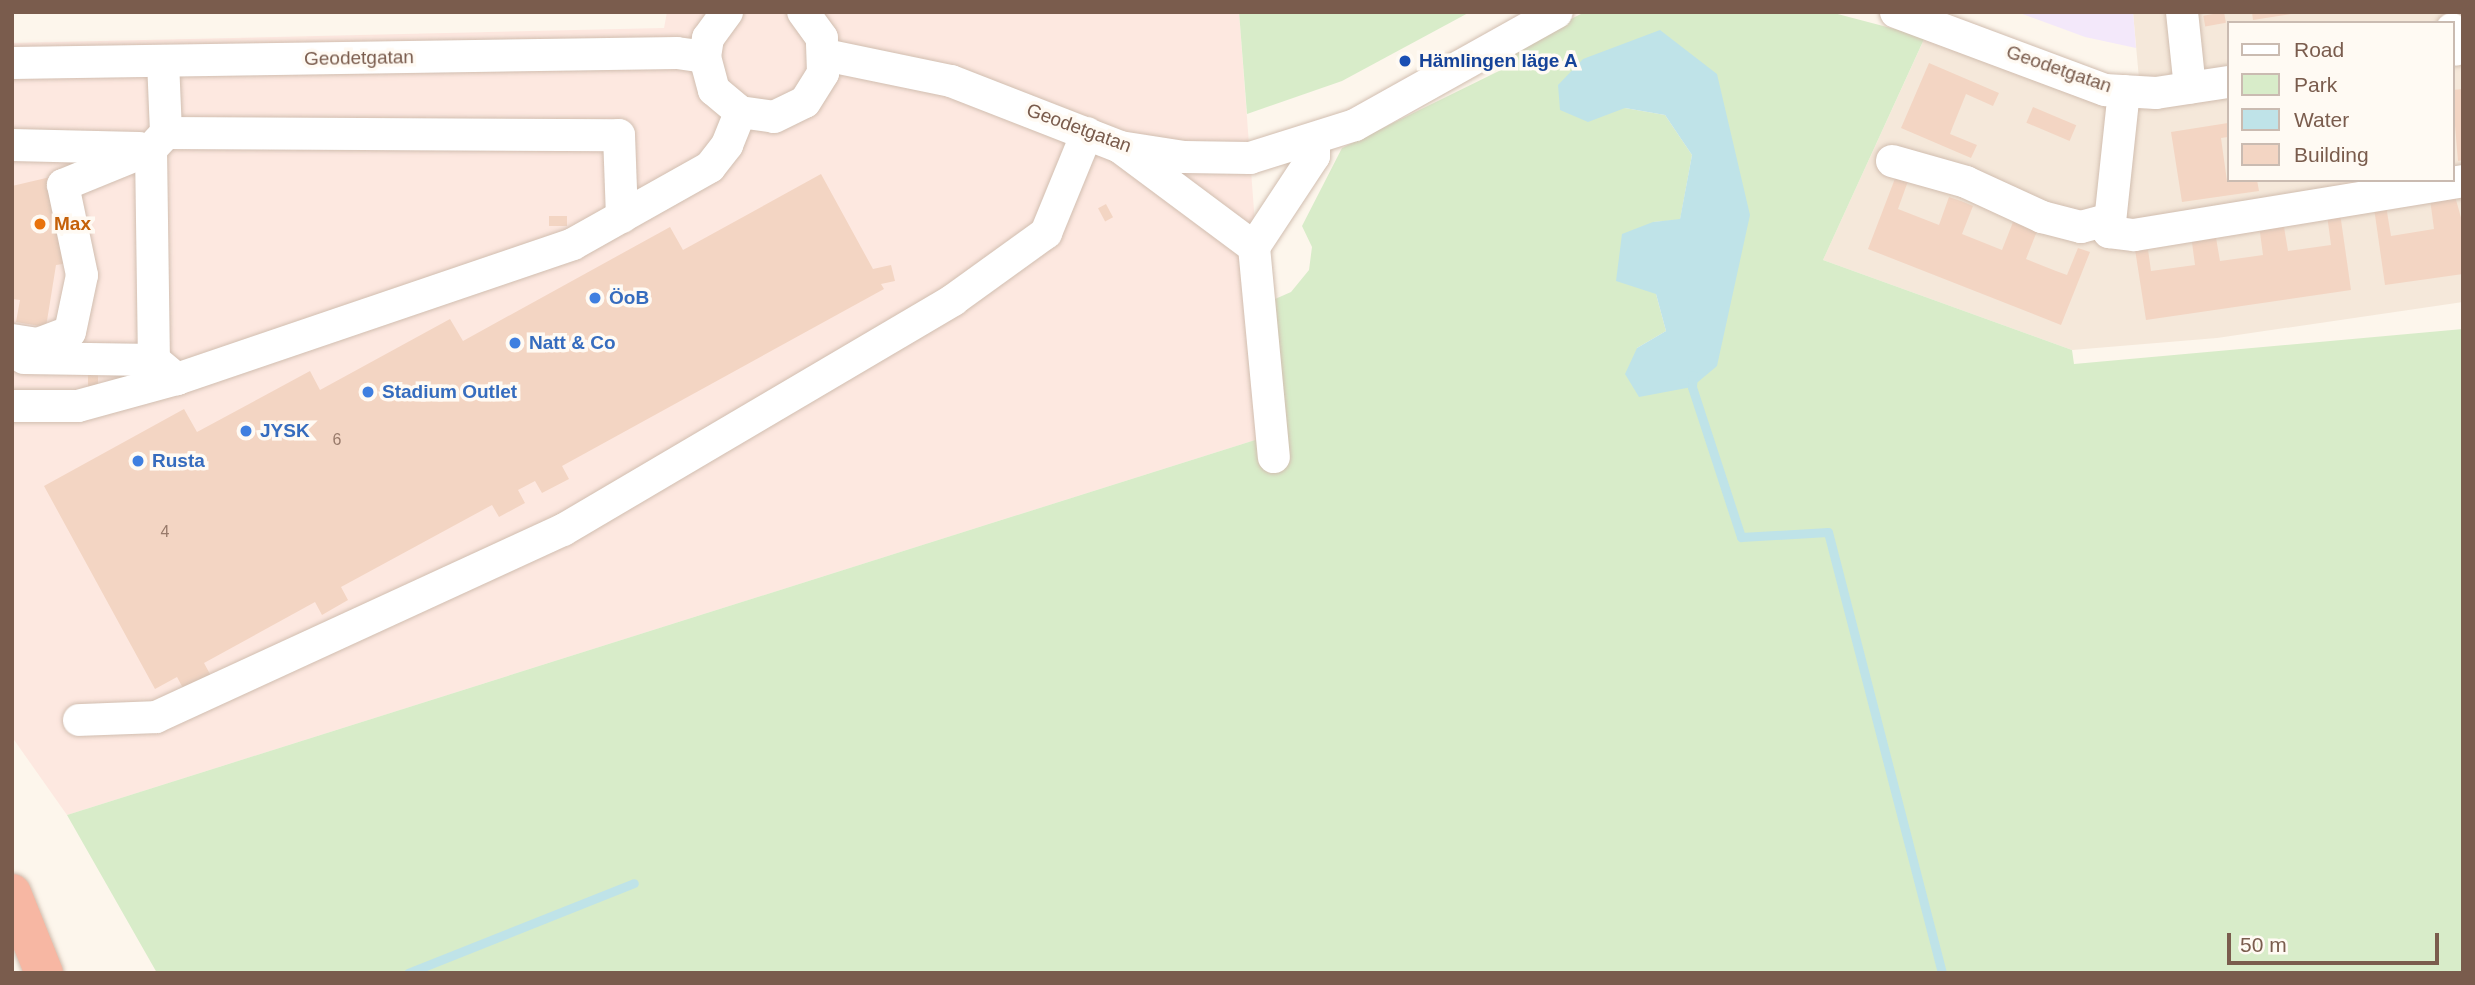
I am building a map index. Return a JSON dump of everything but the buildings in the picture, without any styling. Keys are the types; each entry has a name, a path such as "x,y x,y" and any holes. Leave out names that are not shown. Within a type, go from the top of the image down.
{"highway":[{"path":"12,893 44,973"}],"street":[{"path":"727,12 708,38 705,57 715,90 740,112 774,117 798,107 816,89 825,55 822,38 803,12"},
{"name":"Geodetgatan","path":"825,55 951,81 1120,147 1184,157 1250,158 1314,141 1355,125 1557,12"},
{"name":"Geodetgatan","path":"1896,12 2105,90 2190,88 2226,82"},
{"path":"2182,12 2190,88"},
{"name":"Geodetgatan","path":"12,62 677,53 705,57"},
{"path":"163,61 158,141 165,370"},
{"path":"2124,91 2108,220 2109,232 2134,235 2463,181"},
{"path":"12,406 78,406 165,370 573,244 710,167 727,145 740,112"},
{"path":"79,720 156,717 563,530 953,300 1046,233 1087,132"},
{"path":"12,145 619,135 622,217"},
{"path":"12,340 38,344 70,332 82,275 63,185 158,141"},
{"path":"1274,457 1254,247 1314,156 1314,141"},
{"path":"1120,147 1254,247"},
{"path":"1892,161 1966,183 2042,217 2081,227 2108,220"},
{"path":"12,358 165,370"}],"shaded area":[{"path":"667,12 1239,12 1271,435 67,815 12,737 12,43 664,28"},
{"path":"2017,12 2133,12 2136,48 2085,37"},
{"path":"2133,12 2463,12 2463,32 2454,25 2454,21 2226,21 2226,66 2139,79"},
{"path":"1932,22 2106,90 2226,82 2226,182 2454,182 2454,50 2463,48 2463,302 2217,338 2072,350 1823,260"}],"green space":[{"path":"1239,12 1470,12 1342,81 1247,114"},
{"path":"1585,12 1830,12 1925,37 1823,260 2072,350 2074,364 2463,329 2463,973 157,973 67,815 1271,435 1259,306 1291,292 1309,270 1312,247 1302,226 1342,148 1501,70 1492,58","holes":["1717,74 1692,387 1637,348 1666,331 1656,294 1653,222 1680,220 1692,155 1665,115 1625,108"]}],"water":[{"path":"1660,30 1717,74 1750,215 1717,366 1692,387 1639,397 1625,374 1637,348 1666,331 1656,294 1616,281 1622,234 1653,222 1680,219 1692,155 1665,115 1625,108 1588,122 1560,110 1558,85 1583,59"}],"waterway":[{"path":"1693,375 1692,387 1741,537 1828,532 1942,973"},
{"path":"408,973 634,883"}],"place":[{"name":"Hämlingen läge A","path":"1405,61"},
{"name":"Max","path":"40,224"},
{"name":"ÖoB","path":"595,298"},
{"name":"Natt & Co","path":"515,343"},
{"name":"Stadium Outlet","path":"368,392"},
{"name":"JYSK","path":"246,431"},
{"name":"Rusta","path":"138,461"}]}
